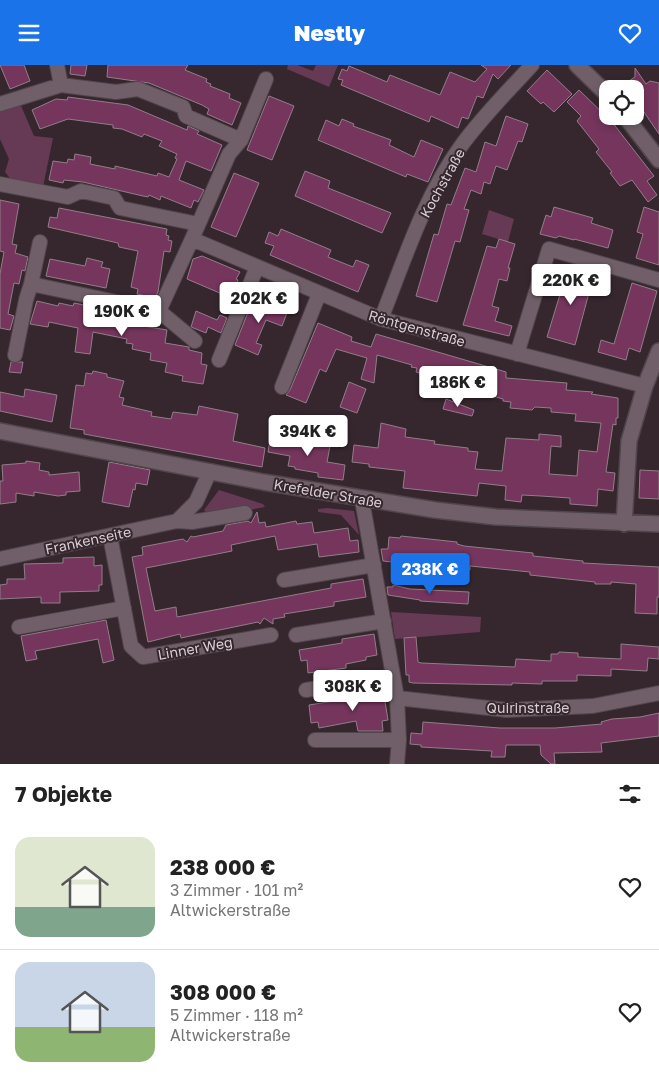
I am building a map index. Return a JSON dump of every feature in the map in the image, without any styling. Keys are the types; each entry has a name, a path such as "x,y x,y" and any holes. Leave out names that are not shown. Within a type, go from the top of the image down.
{"street":[{"path":"57,65 61,85"},
{"name":"Kochstraße","path":"380,319 432,197 448,167 462,145 532,65"},
{"path":"577,65 599,86"},
{"path":"159,311 229,154 241,140 266,79"},
{"path":"0,104 61,85 116,93 138,89 183,107 186,116 241,140"},
{"path":"633,125 657,155"},
{"path":"0,184 68,197 81,191 114,198 120,208 198,224"},
{"name":"Röntgenstraße","path":"192,239 380,319 645,386"},
{"path":"15,355 40,242"},
{"path":"517,354 549,249 659,280"},
{"path":"219,360 257,267"},
{"path":"32,284 159,311 195,341"},
{"path":"282,387 319,294"},
{"path":"624,524 629,441 645,386 659,351"},
{"name":"Krefelder Straße","path":"0,431 362,500 496,517 624,524 659,524"},
{"path":"177,521 196,502 210,471"},
{"path":"362,500 397,698 400,740 397,764"},
{"name":"Frankenseite","path":"0,559 177,521 192,522 245,513"},
{"name":"Linner Weg","path":"110,536 131,646 143,657 272,635"},
{"path":"284,580 374,565"},
{"path":"18,627 124,608"},
{"path":"296,635 384,621"},
{"path":"306,690 393,676"},
{"name":"Quirinstraße","path":"397,698 507,710 593,706 659,693"},
{"path":"315,740 400,740"}],"shaded area":[{"path":"288,65 297,65 313,71 316,65 338,65 329,87 287,69"},
{"path":"19,101 34,136 53,138 43,187 12,181 5,172 9,159 0,139 0,110"},
{"path":"489,210 514,219 508,242 482,234"},
{"path":"219,490 263,504 265,507 212,517 204,510"},
{"path":"318,509 354,511 359,535 341,515 318,512"},
{"path":"391,612 481,617 480,632 395,639"}],"building":[{"path":"0,65 24,65 30,81 10,89"},
{"path":"71,65 87,65 85,76 70,74"},
{"path":"108,65 188,65 185,70 207,79 206,82 211,84 210,86 230,94 229,98 241,103 232,125 207,114 209,109 202,105 149,83 107,77"},
{"path":"481,65 511,65 498,79 493,74 483,98 477,96 468,119 462,117 458,128 431,116 429,122 341,85 343,80 338,79 342,69 347,71 349,66 387,82 390,75 440,95 450,72 475,82 487,69"},
{"path":"635,68 643,80 630,80 635,77"},
{"path":"547,70 572,94 554,112 543,102 541,104 527,91"},
{"path":"644,81 646,84 650,81 659,83 659,134 644,112"},
{"path":"579,90 599,109 599,125 614,125 654,176 647,181 657,195 648,202 632,180 620,186 610,173 612,172 596,152 599,149 577,121 581,116 567,102"},
{"path":"269,96 294,106 272,160 247,150"},
{"path":"68,97 128,105 187,130 188,126 199,131 197,134 222,145 211,171 186,161 179,180 204,190 198,202 194,200 191,208 161,196 160,200 149,195 148,197 83,182 64,180 63,183 49,180 53,161 67,163 68,159 74,160 75,154 91,157 90,164 115,169 115,166 157,176 158,173 169,177 177,159 175,158 177,154 159,146 162,141 144,134 142,137 122,129 113,128 113,125 68,119 40,129 32,110 56,99 67,100"},
{"path":"506,116 528,124 522,142 518,141 507,170 496,166 490,184 484,182 481,194 471,190 464,209 469,210 460,242 455,241 437,302 416,296 434,234 438,235 447,204 451,205 465,168 476,172 485,142 496,146"},
{"path":"342,119 354,124 353,126 391,140 389,145 414,157 421,140 443,149 428,182 407,174 406,177 318,140 326,120 339,126"},
{"path":"305,171 330,181 328,188 391,213 382,233 295,196"},
{"path":"234,173 259,183 236,237 211,227"},
{"path":"0,200 19,204 12,244 17,245 15,253 28,257 25,271 22,270 19,284 14,283 8,314 14,316 10,330 0,328 0,274 4,252 0,251"},
{"path":"554,207 593,218 591,223 613,230 608,248 574,239 559,236 556,238 540,234 546,215 551,217"},
{"path":"644,207 659,212 659,265 636,258 643,234 637,232"},
{"path":"59,208 167,229 166,235 169,236 168,240 172,241 170,252 164,251 158,292 155,298 137,294 138,289 131,287 138,251 119,247 118,243 48,227 50,217 57,218"},
{"path":"281,229 331,250 328,257 353,267 356,260 369,265 358,292 270,255 274,246 265,243 269,232 278,236"},
{"path":"499,239 515,244 508,268 510,268 507,281 499,279 492,306 499,308 495,321 512,326 509,336 463,325 487,246 496,248"},
{"path":"202,256 240,272 229,297 187,279 193,259"},
{"path":"87,258 103,262 101,267 110,269 106,288 46,276 50,259 85,266"},
{"path":"569,265 594,274 575,345 547,337"},
{"path":"632,283 657,291 640,352 629,348 626,360 598,352 601,340 614,344"},
{"path":"254,297 288,310 282,326 266,320 256,343 262,345 258,355 235,345"},
{"path":"37,301 58,306 59,303 73,306 74,303 99,308 98,310 132,318 131,324 167,330 165,343 189,347 189,350 202,353 201,364 207,365 203,384 182,381 183,376 165,372 167,363 150,360 151,353 132,349 133,344 126,343 127,339 93,332 90,354 75,352 78,328 49,322 48,327 30,324"},
{"path":"196,311 217,320 220,315 227,318 221,333 208,327 206,333 191,327"},
{"path":"318,323 352,337 351,341 371,347 376,334 506,372 506,378 567,383 566,390 593,392 591,394 618,398 618,418 616,418 616,425 613,424 606,472 615,473 613,491 598,489 597,506 570,504 570,498 522,495 521,502 505,500 506,486 479,483 477,496 403,488 405,471 369,467 369,464 352,462 354,445 378,448 381,423 406,429 405,437 435,441 434,444 468,448 468,451 478,452 475,469 502,471 506,438 539,440 539,434 561,436 561,447 551,446 549,474 577,476 579,450 597,452 601,423 575,421 576,414 551,412 551,408 535,407 532,410 510,408 511,402 473,390 474,385 463,382 464,380 436,372 435,378 416,372 417,368 411,367 412,365 377,355 374,383 361,379 367,358 336,349 326,372 320,369 306,403 286,395 290,390"},
{"path":"11,362 23,362 21,373 9,372"},
{"path":"93,371 124,381 119,397 124,398 122,405 152,412 151,416 171,419 173,412 197,415 199,406 238,414 233,441 265,448 262,467 84,434 84,430 70,428 76,385 84,386 86,373 92,374"},
{"path":"349,382 366,389 357,413 340,407"},
{"path":"25,389 57,395 52,422 0,411 0,392 24,397"},
{"path":"446,399 474,410 472,416 443,409"},
{"path":"283,437 330,446 327,462 345,465 343,480 318,477 318,473 295,469 295,467 288,466 290,456 268,452 270,440 283,442"},
{"path":"26,461 40,463 39,470 49,472 49,475 79,472 80,491 66,492 66,495 58,496 34,492 34,496 16,493 16,502 0,504 0,481 3,481 2,465 26,463"},
{"path":"109,462 150,470 147,485 136,483 129,507 102,502"},
{"path":"640,470 659,471 659,499 639,498"},
{"path":"257,512 259,523 265,522 266,527 296,521 297,524 312,522 314,533 348,528 350,541 358,540 359,552 319,557 317,544 278,550 275,536 231,545 232,551 146,568 155,611 176,607 177,617 331,588 331,584 363,579 366,597 334,602 334,606 284,614 285,617 273,619 273,624 264,618 260,624 258,622 181,638 180,634 148,642 132,557 143,555 142,547 183,539 187,542 191,536 223,531 226,525 248,521 251,523"},
{"path":"401,536 457,542 457,544 464,546 533,553 533,556 583,561 583,563 659,567 657,614 635,613 636,584 611,582 611,584 595,584 595,582 530,575 530,572 470,566 470,570 444,567 445,562 420,559 419,565 383,561 381,549 388,549 389,537 400,538"},
{"path":"94,557 94,566 102,565 102,585 99,585 99,591 60,592 60,603 41,603 41,597 0,599 0,585 7,584 7,579 25,579 24,564 63,563 63,558"},
{"path":"393,585 410,589 469,592 468,604 420,601 388,595 387,587 393,587"},
{"path":"106,620 114,660 103,663 98,639 35,651 37,659 26,661 21,636"},
{"path":"374,634 377,655 366,657 366,660 346,664 346,668 308,673 307,660 301,661 299,650 342,643 342,639"},
{"path":"416,637 418,662 421,663 515,667 516,659 551,661 551,654 558,654 559,652 578,653 578,657 621,659 621,644 659,647 659,659 648,658 647,671 611,669 611,676 577,675 577,681 542,681 542,684 512,683 512,685 413,683 409,682 409,675 406,675 404,638"},
{"path":"383,689 388,720 382,721 383,731 358,731 356,721 319,728 318,722 311,723 309,705 353,698 352,694"},
{"path":"659,713 659,736 601,743 602,752 554,753 555,764 551,764 541,755 540,745 506,745 505,757 491,757 492,751 421,747 421,745 410,744 411,733 422,734 423,722 500,728 555,728 602,724 601,722 612,719 640,717"}]}
